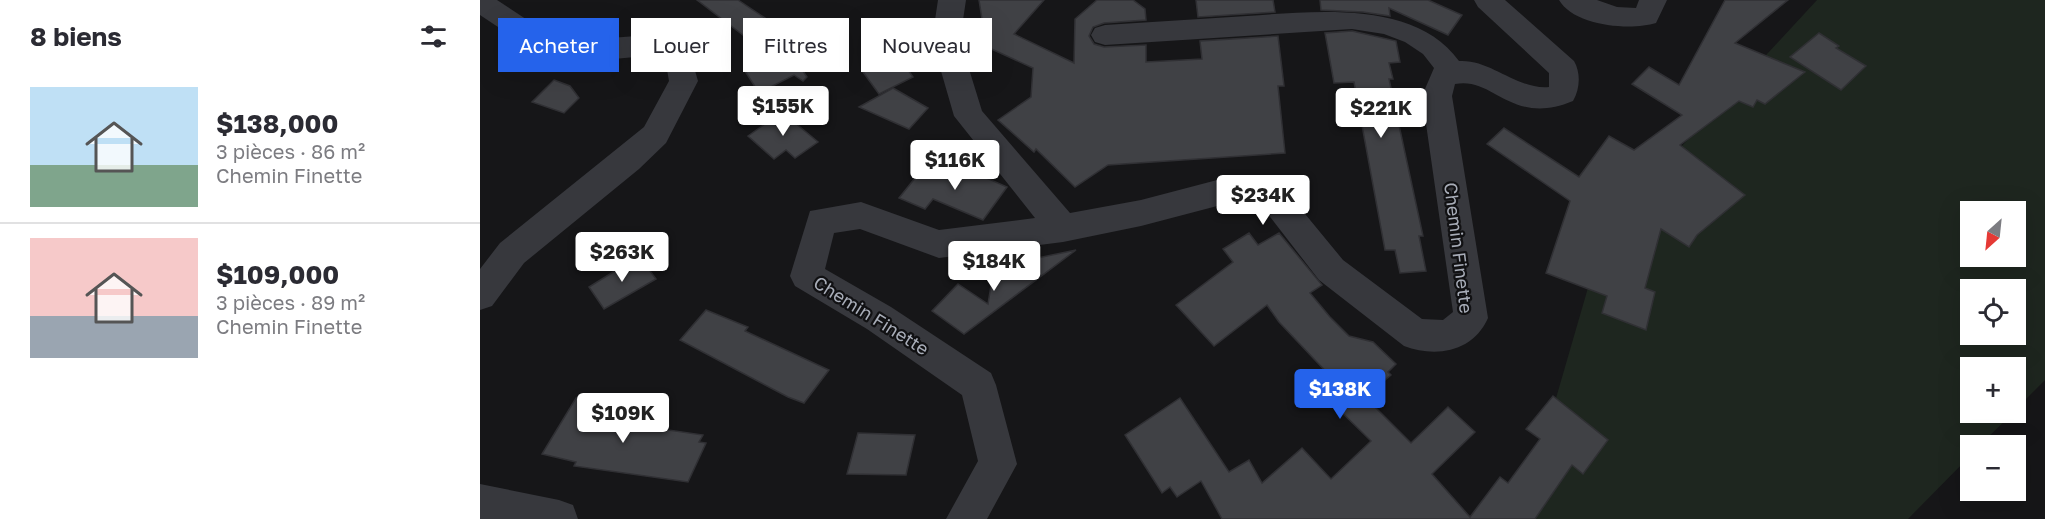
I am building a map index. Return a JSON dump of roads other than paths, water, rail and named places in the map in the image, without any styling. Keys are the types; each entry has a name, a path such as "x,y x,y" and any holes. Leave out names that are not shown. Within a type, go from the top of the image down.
{"street":[{"path":"952,0 946,40 969,116 1063,228"},
{"path":"1105,35 1352,20 1383,23 1408,31 1434,47 1452,74 1466,72 1532,98 1551,100 1563,93 1564,69 1488,0"},
{"path":"1573,0 1604,14 1628,20 1646,16 1653,0"},
{"path":"480,2 531,36 568,52 650,45 679,58 684,81 655,135 628,160 512,254 480,295"},
{"name":"Chemin Finette","path":"965,519 998,464 978,385 879,318 807,276 821,221 861,215 939,244 1063,228 1141,213 1221,192 1276,201 1331,270 1416,335 1450,336 1471,318 1437,96 1443,76 1452,74"},
{"path":"480,503 559,519"}]}
